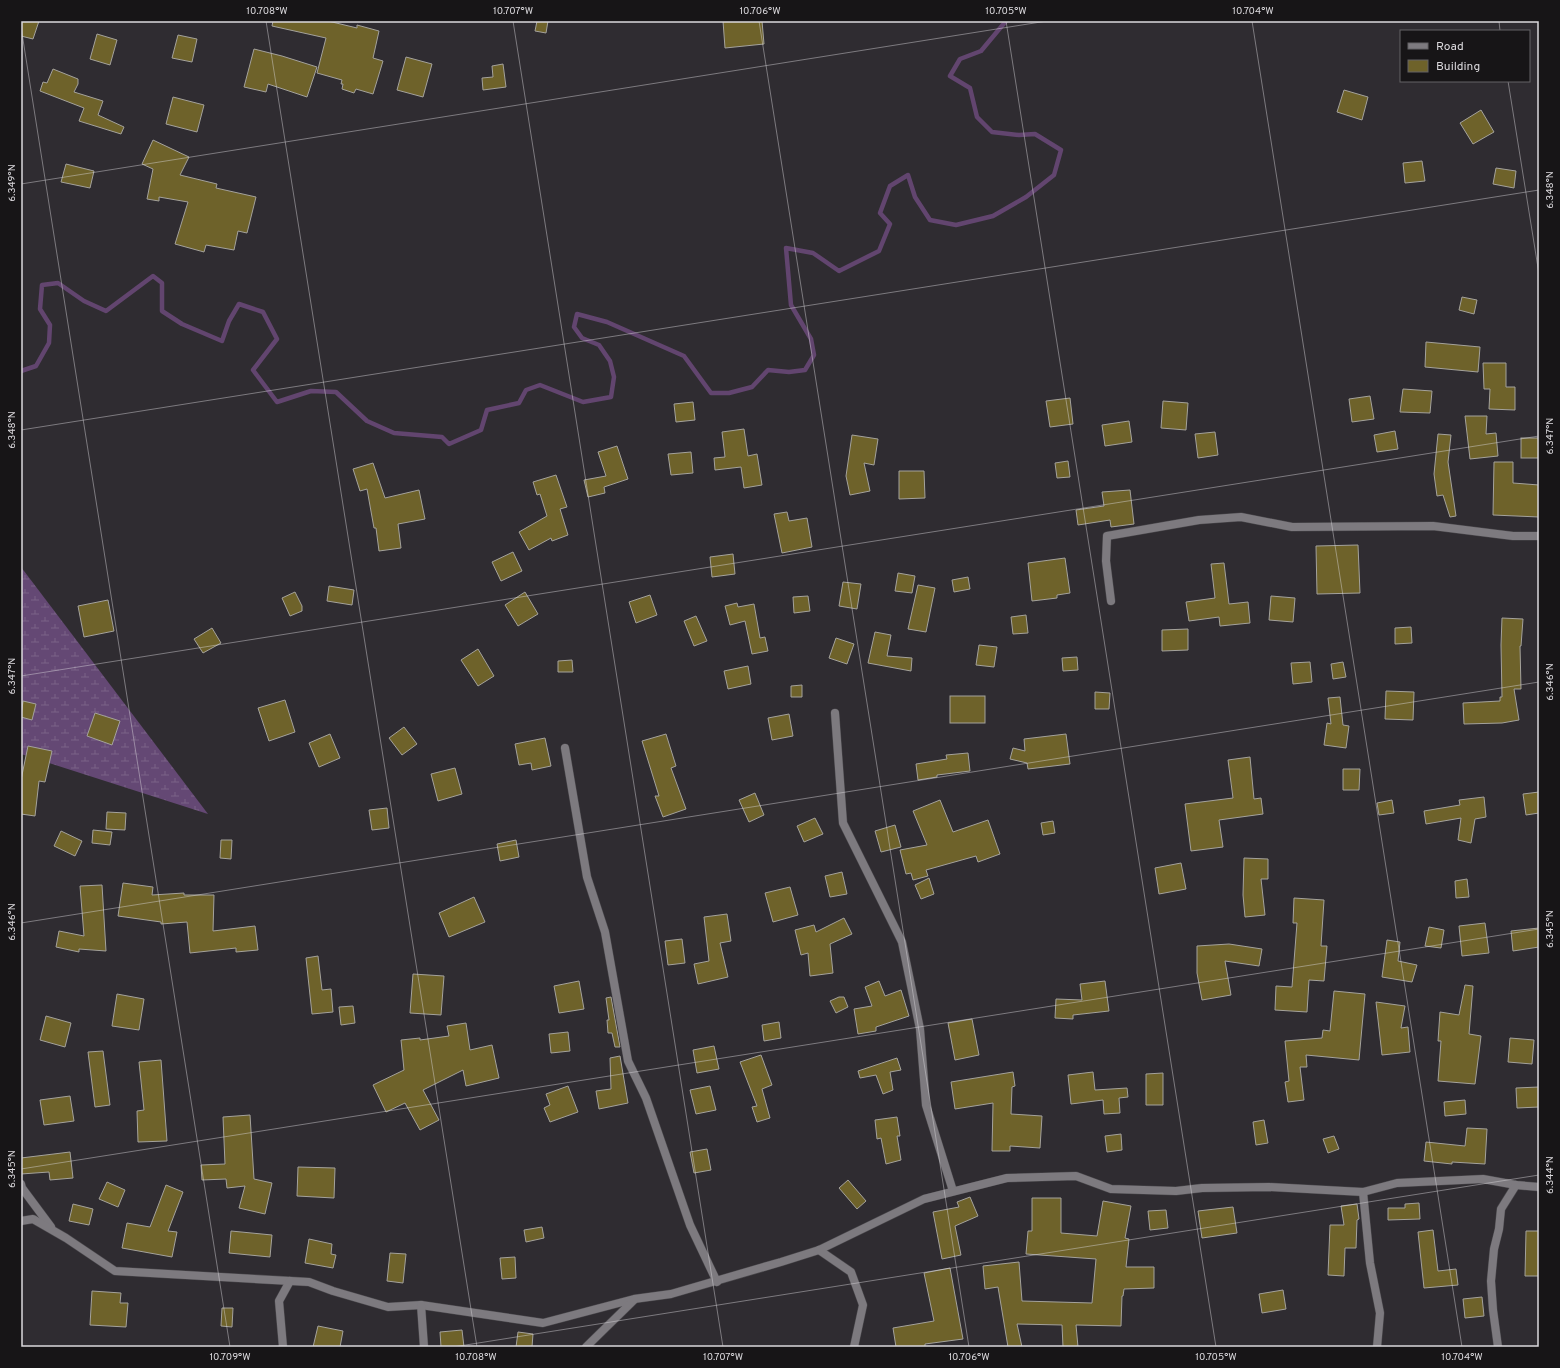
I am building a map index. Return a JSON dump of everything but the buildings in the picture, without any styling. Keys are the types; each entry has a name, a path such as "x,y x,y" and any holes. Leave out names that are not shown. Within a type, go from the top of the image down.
{"street":[{"path":"1111,601 1106,561 1107,536 1199,520 1241,517 1292,527 1433,526 1513,536 1539,536"},
{"path":"835,713 843,823 902,942 920,1029 926,1105 953,1191"},
{"path":"565,748 587,877 605,932 628,1061 646,1098 690,1225 717,1282"},
{"path":"21,1221 33,1218 54,1230 115,1271 310,1282 333,1291 388,1307 421,1305 543,1323 634,1299 671,1294 717,1282 819,1250 924,1199 1006,1178 1076,1176 1111,1189 1176,1190 1269,1187 1364,1192 1397,1183 1483,1179 1516,1185 1539,1187"},
{"path":"21,1184 22,1188 54,1230"},
{"path":"1498,1347 1491,1281 1494,1249 1499,1229 1501,1209 1516,1185"},
{"path":"1364,1192 1370,1263 1380,1314 1377,1347"},
{"path":"819,1250 851,1272 863,1304 854,1347"},
{"path":"283,1347 279,1301 290,1281"},
{"path":"586,1347 634,1299"},
{"path":"421,1305 424,1347"}],"green space":[{"path":"21,567 208,814 21,754"}],"waterway":[{"path":"21,371 36,366 49,343 50,325 40,309 42,285 58,283 84,301 106,311 153,276 162,283 162,311 182,324 222,341 229,321 239,304 263,312 277,339 253,370 277,402 311,391 336,392 367,421 394,433 442,437 449,444 481,430 487,410 519,403 526,390 540,385 583,402 611,397 614,377 610,361 599,345 582,338 574,327 577,314 607,322 684,356 711,393 729,393 752,387 768,370 789,372 805,370 814,355 811,339 791,305 786,248 813,253 839,271 879,251 890,224 880,213 890,186 908,175 915,197 930,220 956,225 993,216 1026,197 1054,175 1061,150 1035,134 1019,135 992,132 977,117 970,88 950,76 960,59 981,51 1006,21"}]}
